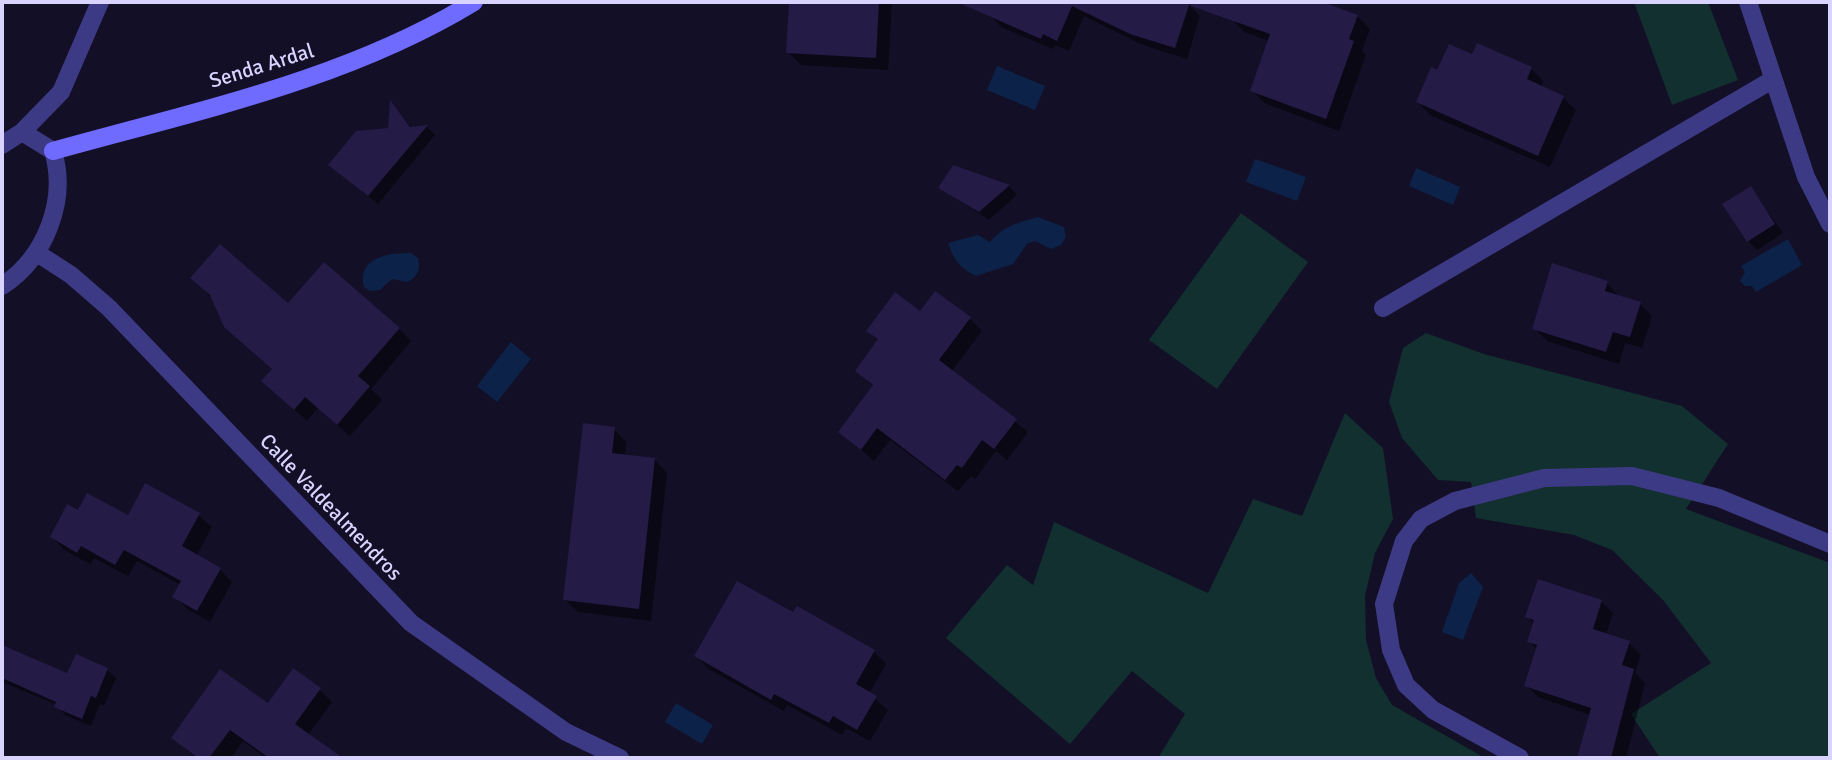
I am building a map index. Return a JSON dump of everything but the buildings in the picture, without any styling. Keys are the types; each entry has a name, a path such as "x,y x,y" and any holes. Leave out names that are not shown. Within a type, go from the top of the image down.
{"main road":[{"name":"Senda Ardal","path":"53,151 276,89 355,62 443,21 474,2"}],"street":[{"path":"2,145 22,132 61,92 100,2"},
{"path":"1748,2 1806,177 1830,224"},
{"path":"1383,308 1772,80"},
{"path":"2,286 17,276 37,253 51,223 57,193 59,171 53,151 22,132"},
{"name":"Calle Valdealmendros","path":"37,253 71,275 109,308 411,623 566,732 620,758"},
{"path":"1520,758 1433,710 1406,685 1391,650 1384,604 1404,541 1421,519 1455,501 1544,478 1632,476 1719,498 1830,544"}],"green space":[{"path":"1634,2 1708,2 1738,80 1672,105"},
{"path":"1241,213 1308,262 1217,389 1149,340"},
{"path":"1426,333 1484,354 1682,406 1728,444 1686,509 1830,563 1830,758 1660,758 1631,714 1711,663 1663,600 1612,550 1574,535 1476,518 1471,482 1438,480 1402,438 1389,402 1403,348"},
{"path":"1345,413 1383,448 1393,519 1375,553 1365,596 1366,640 1376,678 1392,705 1485,758 1158,758 1185,714 1132,671 1070,744 946,638 1007,565 1033,585 1054,522 1208,593 1253,499 1302,516"}],"water":[{"path":"997,66 1045,86 1035,110 987,90"},
{"path":"1255,159 1306,177 1297,201 1246,182"},
{"path":"1416,168 1460,187 1453,205 1409,186"},
{"path":"1038,217 1064,227 1066,237 1061,245 1051,249 1035,241 1027,244 1013,264 976,276 958,263 948,243 978,235 990,242 1011,226"},
{"path":"1788,239 1802,265 1756,292 1752,286 1745,286 1740,281 1745,272 1741,266"},
{"path":"411,253 418,258 419,266 417,274 408,282 392,279 380,290 370,291 364,287 365,269 370,263 384,256"},
{"path":"511,342 531,359 497,402 477,386"},
{"path":"1471,573 1483,587 1463,640 1442,632 1459,583"},
{"path":"676,703 713,725 702,744 665,722"}]}
